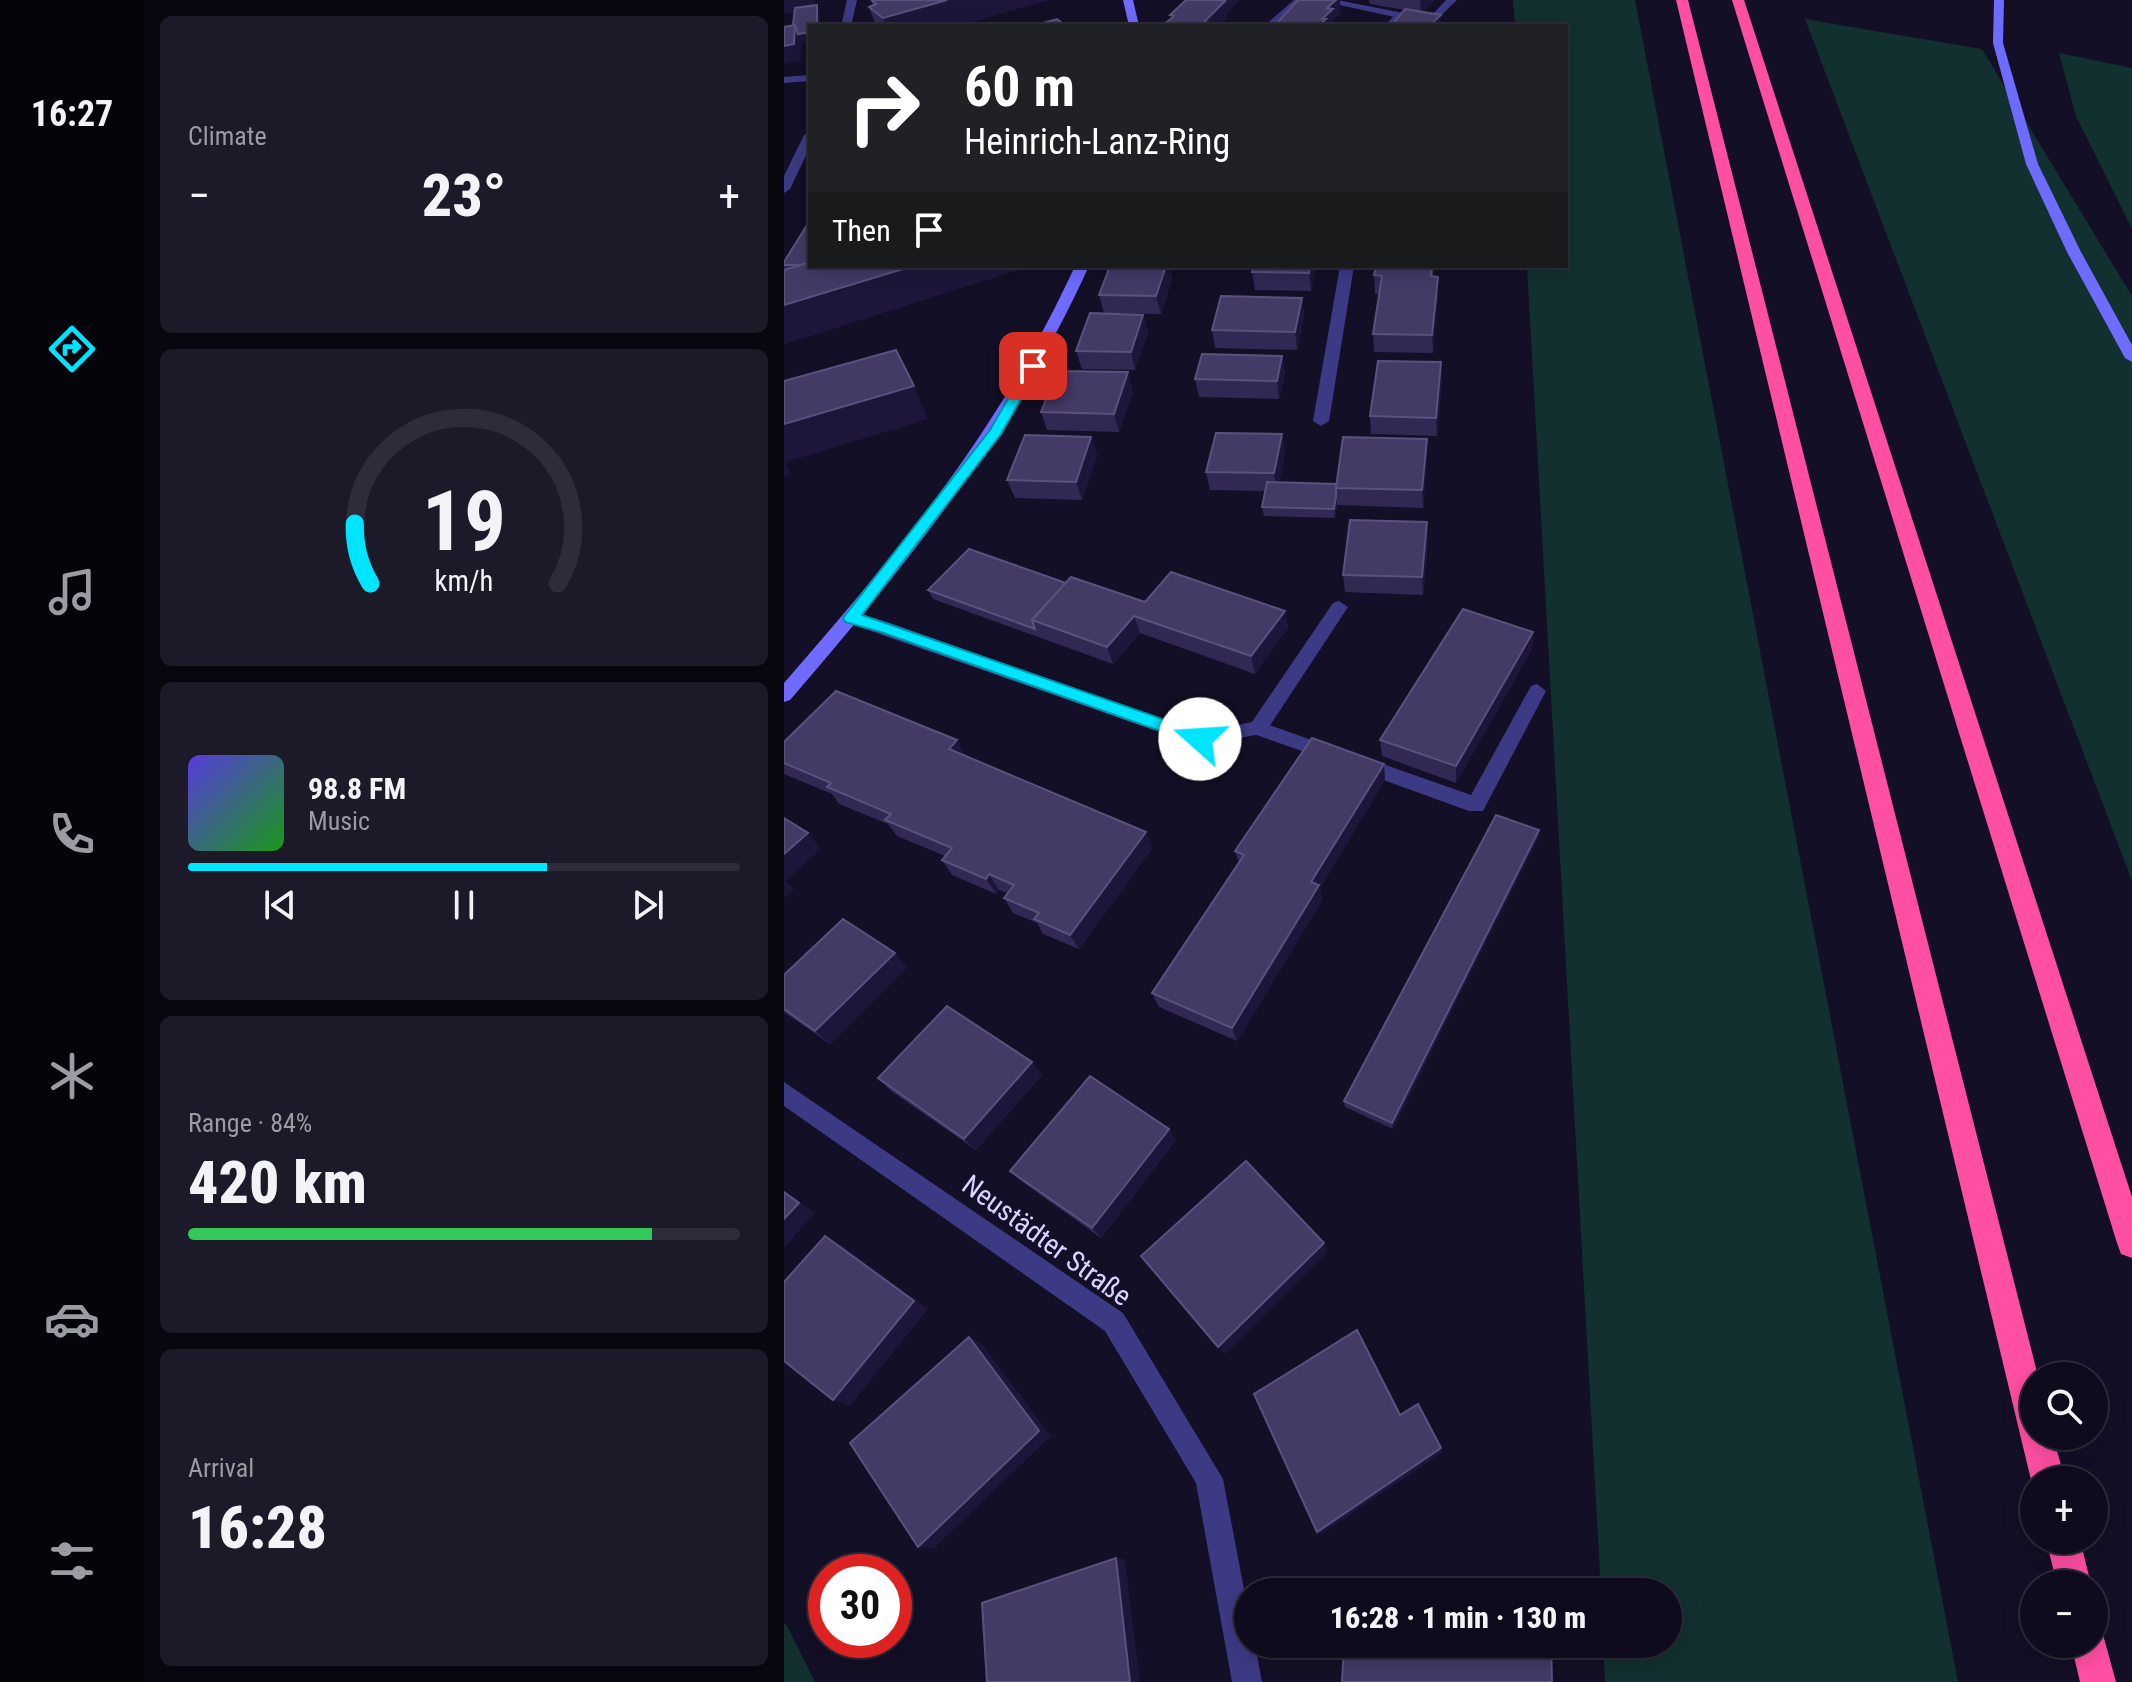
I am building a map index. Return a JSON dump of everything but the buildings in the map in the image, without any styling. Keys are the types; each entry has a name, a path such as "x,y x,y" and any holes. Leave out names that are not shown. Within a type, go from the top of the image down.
{"highway":[{"path":"1682,0 2020,1365"},
{"path":"1739,2 2132,1243"},
{"path":"2092,1658 2098,1682"}],"main road":[{"path":"1128,0 1134,24"},
{"path":"1999,0 1998,43 2032,164 2074,252 2132,358"},
{"path":"784,695 851,618 996,431 1046,344 1081,268"}],"street":[{"path":"846,24 852,0"},
{"path":"1271,24 1300,0"},
{"path":"1322,0 1431,22 1452,0"},
{"path":"1391,24 1399,17"},
{"path":"784,80 808,78"},
{"path":"784,189 808,139"},
{"path":"1321,421 1347,268"},
{"path":"1258,728 1339,607"},
{"path":"851,618 1200,739 1258,728 1476,805 1537,691"},
{"name":"Neustädter Straße","path":"784,1093 1114,1322 1209,1479 1247,1682"}],"green space":[{"path":"1513,0 1635,0 1958,1682 1605,1682 1604,1658 1682,1658 1682,1578 1600,1578 1527,268 1568,268 1568,24 1515,24"},
{"path":"1805,19 1982,49 2132,296 2132,881"},
{"path":"2059,53 2132,68 2132,229 2076,116"},
{"path":"786,1624 815,1682 784,1682"}],"route":[{"path":"1033,366 996,431 851,618 1200,739"}]}
